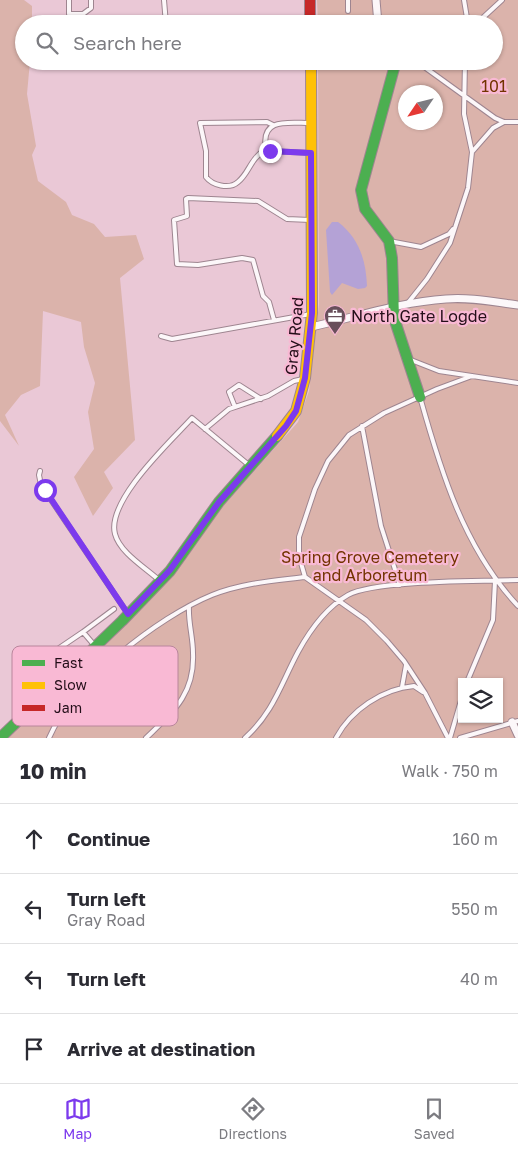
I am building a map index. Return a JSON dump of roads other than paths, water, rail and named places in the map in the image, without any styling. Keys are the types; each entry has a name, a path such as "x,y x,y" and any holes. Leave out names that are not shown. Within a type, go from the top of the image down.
{"street":[{"path":"310,0 310,15"},
{"path":"376,0 377,15"},
{"name":"Gray Road","path":"95,646 160,581 219,502 292,419 302,394 312,313 310,70"},
{"path":"393,70 363,178 362,190 367,214 389,241 392,258 393,308 420,397"},
{"path":"311,327 407,304 461,299 518,305"},
{"path":"515,722 518,735"},
{"name":"Gray Road","path":"0,738 12,726"}],"lane":[{"path":"69,0 69,14 83,14 91,8 91,0"},
{"path":"164,0 165,15"},
{"path":"348,0 348,11"},
{"path":"464,0 466,15"},
{"path":"486,15 502,0"},
{"path":"429,70 463,93 481,109 504,122"},
{"path":"407,304 440,257 458,223 468,188 472,152 464,114 464,70"},
{"path":"273,125 267,122 240,121 200,123 206,151 206,177 212,183 229,186 237,183 254,158 266,150 311,153"},
{"path":"472,152 493,128 504,122 518,122"},
{"path":"266,150 265,136 273,125 278,123 311,123"},
{"path":"274,320 269,302 263,296 252,260 242,258 198,265 177,264 174,220 187,216 186,199 188,198 258,201 287,219 312,220"},
{"path":"389,241 421,248 449,234 458,223"},
{"path":"161,336 172,339 312,313"},
{"path":"409,359 440,372 518,383"},
{"path":"305,577 299,556 299,537 315,489 328,461 339,445 362,426 420,397 472,376"},
{"path":"205,429 223,413 261,399 294,381 305,378"},
{"path":"235,407 229,392 239,385 261,399"},
{"path":"420,397 450,494 476,549 495,581 518,606"},
{"path":"160,581 119,542 115,533 114,523 117,510 125,493 192,418 250,467"},
{"path":"362,426 381,526 400,585"},
{"path":"40,472 38,475 41,485 128,614"},
{"path":"133,646 151,631 189,606 240,586 267,580 305,577 341,601 371,625 406,665 449,738"},
{"path":"245,738 271,710 312,630 348,595 364,589 400,585 518,580"},
{"path":"469,678 493,620 495,581"},
{"path":"178,705 187,693 193,675 194,652 188,621 189,606"},
{"path":"62,646 114,609"},
{"path":"83,632 95,646"},
{"path":"402,687 406,665"},
{"path":"336,738 359,708 387,692 402,687 414,686 424,693"},
{"path":"449,738 458,710"},
{"path":"460,738 515,722"},
{"path":"49,738 56,726"},
{"path":"146,738 158,726"}],"place":[{"name":"North Gate Logde","path":"335,335"}],"park label":[{"name":"101","path":"494,86"},
{"name":"Spring Grove Cemetery and Arboretum","path":"370,566"}]}
